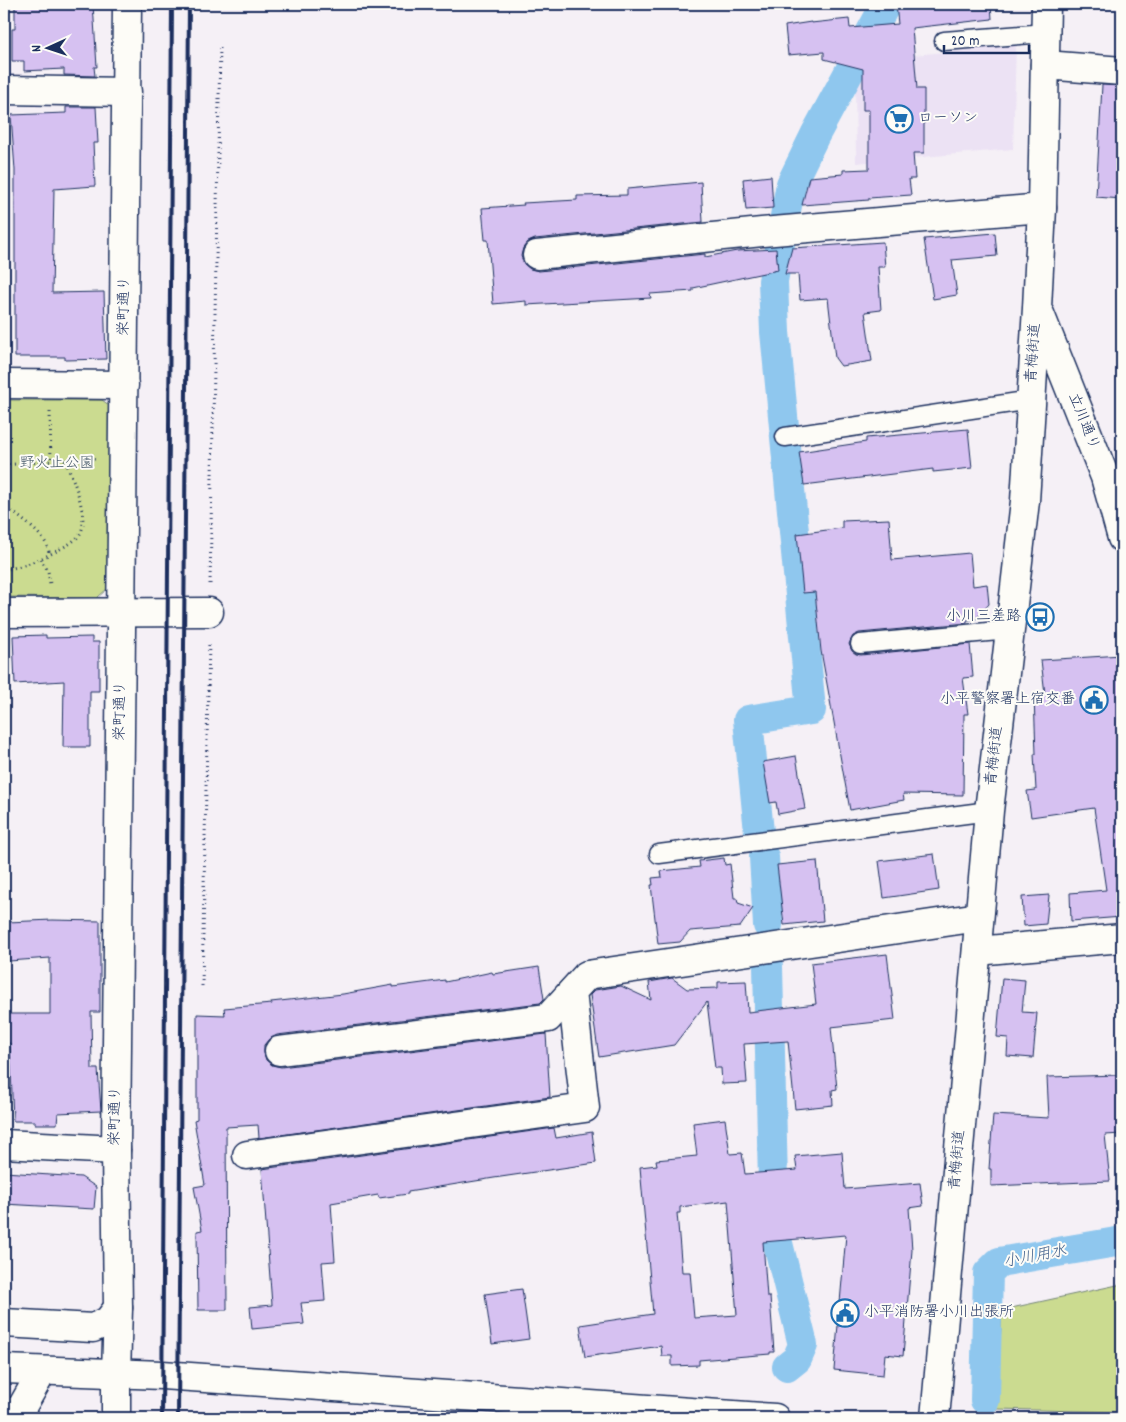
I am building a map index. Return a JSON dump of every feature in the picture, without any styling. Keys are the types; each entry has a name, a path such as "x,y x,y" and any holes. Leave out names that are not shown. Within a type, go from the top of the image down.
{"street":[{"name":"栄町通り","path":"116,1418 118,1308 116,1150 127,4"},
{"name":"青梅街道","path":"935,1418 979,918 1025,501 1042,208 1046,4"},
{"path":"1046,65 1122,71"},
{"path":"4,90 127,92"},
{"path":"537,255 762,232 1042,208"},
{"name":"立川通り","path":"1037,308 1113,479 1122,538"},
{"path":"4,384 124,385"},
{"path":"4,614 210,612"},
{"path":"279,1051 548,1018 587,975 979,918"},
{"path":"977,951 1122,938"},
{"path":"246,1155 585,1108 572,992"},
{"path":"4,1144 116,1150"},
{"path":"4,1323 93,1328 108,1322 118,1308"},
{"path":"4,1369 42,1372 116,1373 775,1418"},
{"path":"4,1412 19,1412 42,1372"}],"lane":[{"path":"944,41 1046,33"},
{"path":"785,437 1031,400"},
{"path":"860,644 1010,630"},
{"path":"659,854 990,811"}],"path":[{"path":"202,986 220,45"},
{"path":"49,383 51,462"},
{"path":"4,465 123,458"},
{"path":"4,570 38,561 68,545 80,534 82,526 81,502 66,460"},
{"path":"4,505 43,538 49,549 49,554"}],"shaded area":[{"path":"1016,45 1013,149 856,163 855,79 864,60"}],"green space":[{"name":"野火止公園","path":"4,400 102,400 113,408 108,588 97,598 4,597"},
{"path":"1122,1284 1122,1412 996,1409 1002,1310"}],"building":[{"path":"15,4 93,4 97,67 94,67 95,76 64,75 64,69 24,71 24,61 12,61 12,29 15,29"},
{"path":"896,4 991,4 992,19 912,28 917,89 924,89 924,153 913,153 915,179 909,179 911,195 802,205 809,177 843,174 843,170 869,169 869,110 863,110 863,69 824,59 824,52 788,55 785,26 849,19 850,28 898,24"},
{"path":"1102,85 1122,86 1122,199 1096,197"},
{"path":"66,107 96,107 98,143 93,143 95,186 54,189 52,293 104,292 106,359 65,360 65,357 15,357 15,170 11,115 66,113"},
{"path":"771,176 773,208 746,210 743,179"},
{"path":"701,182 703,222 535,239 528,242 523,248 521,256 524,264 530,269 539,271 705,254 705,257 737,251 776,249 778,270 693,288 693,291 650,294 651,298 526,305 526,301 493,304 488,240 485,240 482,208 524,205 523,203 577,200 577,196 627,195 627,189"},
{"path":"995,233 997,256 952,260 957,295 933,299 924,239"},
{"path":"883,242 885,267 878,267 881,310 865,312 872,361 841,366 835,358 828,298 800,300 798,274 785,274 792,248"},
{"path":"968,429 972,468 933,472 933,469 804,485 799,452 866,442 866,438"},
{"path":"889,519 892,560 970,553 973,586 987,584 989,604 976,619 967,620 967,623 859,633 853,636 849,644 852,651 861,655 970,644 973,677 963,678 968,714 964,714 963,795 903,794 904,800 850,810 821,651 815,592 803,593 797,534 842,528 842,521"},
{"path":"46,635 46,638 92,637 92,642 99,642 99,691 90,691 90,747 63,747 64,681 15,684 13,636"},
{"path":"1122,655 1122,917 1071,921 1070,893 1106,890 1094,808 1031,817 1027,791 1036,790 1034,695 1045,694 1041,660"},
{"path":"796,756 805,809 778,814 776,802 770,803 763,762"},
{"path":"934,854 939,890 884,898 879,861"},
{"path":"724,858 725,865 730,864 734,898 737,898 738,903 753,908 740,927 690,931 680,942 658,944 651,885 653,885 652,878 662,877 661,871 700,867 699,861"},
{"path":"817,861 823,921 784,925 777,865"},
{"path":"1049,895 1046,924 1024,926 1022,897"},
{"path":"52,920 100,921 100,1012 91,1012 92,1069 98,1069 101,1111 58,1113 57,1124 13,1121 10,1043 4,1043 4,1014 50,1014 50,958 9,961 8,922"},
{"path":"887,954 895,1020 831,1027 837,1089 832,1090 833,1105 795,1109 788,1041 744,1044 747,1083 722,1084 721,1068 715,1068 707,1002 674,1045 599,1057 590,995 595,990 621,986 651,1000 649,982 672,978 687,989 718,988 718,982 746,981 748,1012 816,1004 811,963"},
{"path":"539,967 544,999 540,1003 277,1035 269,1039 264,1045 266,1060 272,1065 281,1067 546,1034 550,1097 259,1138 258,1125 226,1127 227,1310 198,1310 197,1231 202,1230 194,1187 205,1185 194,1120 197,1119 197,1014 225,1015 224,1008 272,1004 271,1002 343,994 393,985 393,987 445,980 445,982 492,972 493,974"},
{"path":"1002,978 1025,980 1022,1012 1037,1013 1033,1058 1007,1056 1008,1038 997,1037"},
{"path":"1120,1075 1122,1134 1105,1135 1110,1181 991,1186 991,1169 989,1169 993,1115 1049,1118 1047,1077"},
{"path":"725,1119 730,1154 742,1153 745,1174 797,1170 795,1156 842,1152 845,1189 920,1183 923,1206 909,1208 912,1250 903,1356 885,1354 883,1375 834,1370 846,1235 763,1242 774,1352 770,1352 770,1354 699,1360 699,1365 672,1366 672,1356 662,1356 661,1346 585,1357 580,1325 653,1314 640,1167 657,1165 656,1160 697,1156 693,1123","holes":["728,1201 737,1315 694,1318 690,1272 682,1272 677,1213 680,1213 680,1207"]},
{"path":"554,1128 556,1138 592,1132 596,1163 408,1192 408,1194 379,1198 378,1195 331,1203 335,1261 322,1262 325,1301 301,1303 304,1324 252,1329 250,1307 272,1305 262,1169"},
{"path":"4,1172 81,1177 96,1187 94,1209 4,1204"},
{"path":"522,1289 529,1339 492,1344 485,1294"}],"waterway":[{"path":"759,832 748,720 811,710 775,332 773,281 791,184 815,135 886,4"},
{"path":"764,857 768,925"},
{"path":"768,966 774,1227 803,1345 797,1359 787,1367"},
{"name":"小川用水","path":"985,1400 988,1273 999,1262 1122,1241"}],"railway":[{"path":"162,1418 172,4"},
{"path":"178,1418 189,4"}],"place":[{"name":"ローソン","path":"899,119"},
{"name":"小川三差路","path":"1040,617"},
{"name":"小平警察署上宿交番","path":"1094,700"},
{"name":"小平消防署小川出張所","path":"845,1313"}]}
